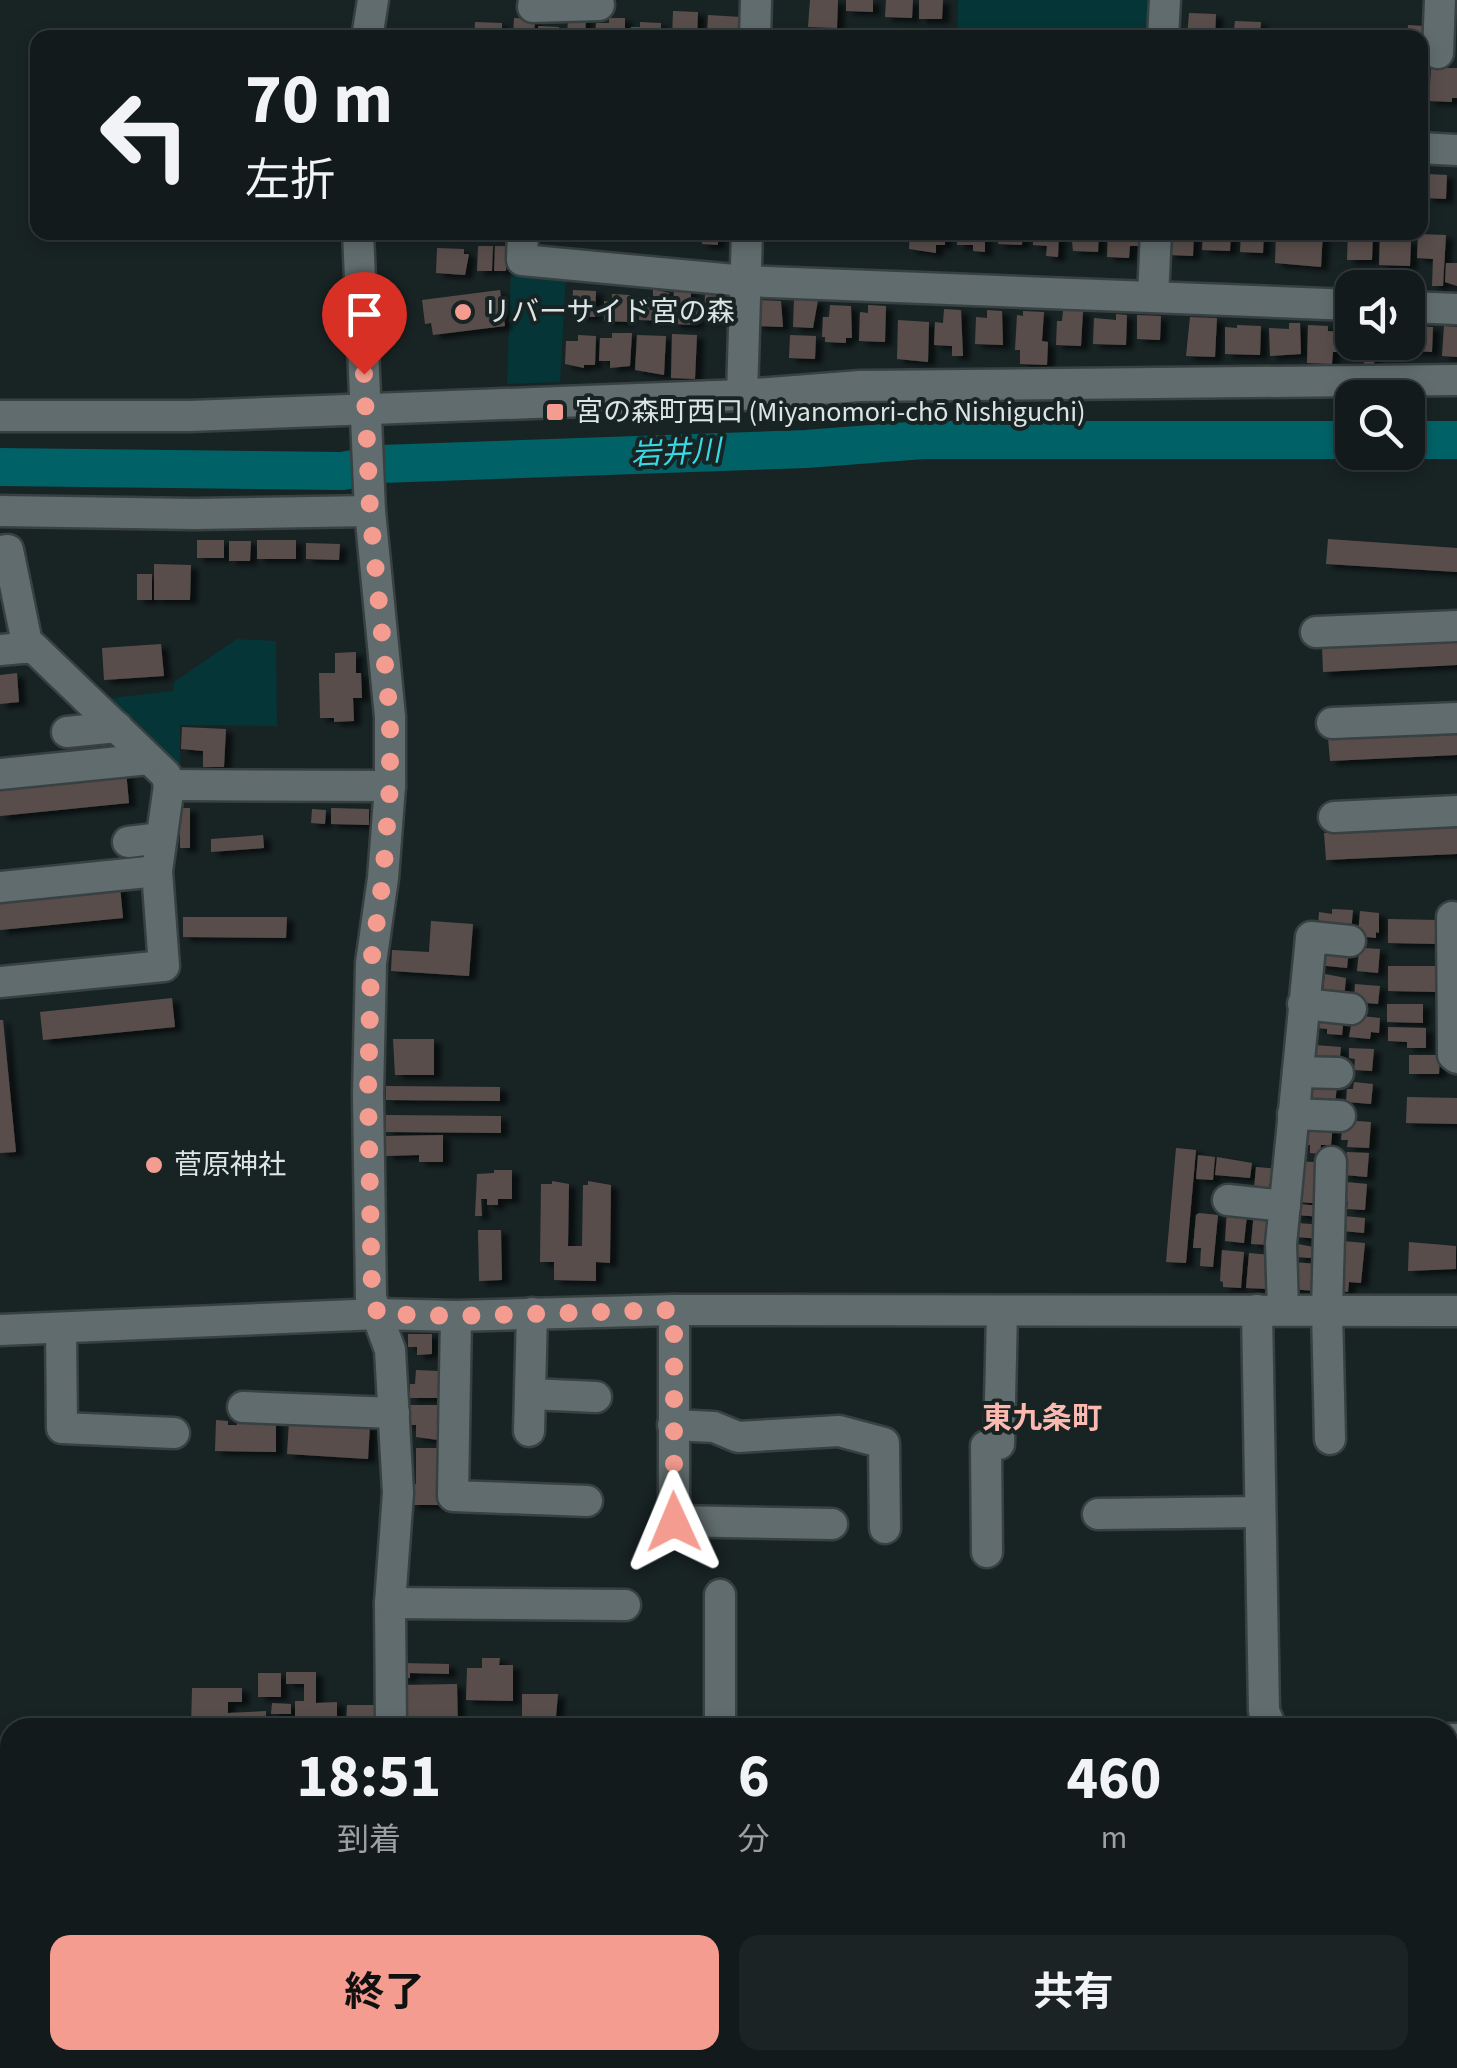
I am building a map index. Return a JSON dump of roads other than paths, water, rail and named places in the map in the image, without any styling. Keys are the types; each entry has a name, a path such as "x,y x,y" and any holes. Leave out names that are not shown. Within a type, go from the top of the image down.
{"street":[{"path":"367,30 373,0"},
{"path":"534,0 533,7 599,5"},
{"path":"755,30 756,0"},
{"path":"1163,30 1165,0"},
{"path":"1438,53 1440,0"},
{"path":"1428,148 1457,150"},
{"path":"358,240 370,505 390,716 390,786 371,963 368,1076 372,1298 390,1350 398,1493 390,1602 391,1718"},
{"path":"523,240 522,260 745,280 1335,304"},
{"path":"742,394 748,240"},
{"path":"1154,298 1156,240"},
{"path":"1425,308 1457,309"},
{"path":"0,416 365,417 880,386 1457,380"},
{"path":"0,511 194,514 370,505"},
{"path":"0,551 8,550 14,649 33,647 166,775 168,784 157,871 164,966 0,982"},
{"path":"1316,632 1457,626"},
{"path":"1332,724 1457,718"},
{"path":"67,732 117,727"},
{"path":"0,774 150,759"},
{"path":"168,784 390,786"},
{"path":"1334,817 1457,812"},
{"path":"128,842 162,838"},
{"path":"0,887 157,871"},
{"path":"1452,917 1457,1058"},
{"path":"1267,1718 1259,1512 1270,1310 1281,1244 1311,937 1350,942"},
{"path":"1303,1004 1351,1009"},
{"path":"1298,1072 1338,1073"},
{"path":"1293,1114 1340,1116"},
{"path":"1330,1439 1327,1310 1331,1162"},
{"path":"1228,1200 1285,1206"},
{"path":"0,1330 378,1314 456,1316 674,1310 1457,1311"},
{"path":"674,1310 674,1522 832,1524"},
{"path":"988,1552 986,1446 999,1444 1002,1312"},
{"path":"529,1431 532,1314"},
{"path":"456,1316 453,1496 587,1502"},
{"path":"61,1328 62,1428 174,1433"},
{"path":"531,1394 596,1397"},
{"path":"243,1407 394,1414"},
{"path":"673,1425 714,1427 738,1438 838,1431 884,1443 885,1528"},
{"path":"1098,1514 1259,1512"},
{"path":"720,1595 720,1718"},
{"path":"390,1602 626,1605"}],"waterway":[{"name":"岩井川","path":"0,467 342,471 381,464 806,449 923,440 1335,440"},
{"name":"岩井川","path":"1425,440 1457,440"}],"place":[{"name":"リバーサイド宮の森","path":"463,312"},
{"name":"宮の森町西口 (Miyanomori-chō Nishiguchi)","path":"555,412"},
{"name":"菅原神社","path":"154,1165"}],"district":[{"name":"東九条町","path":"1042,1418"}]}
